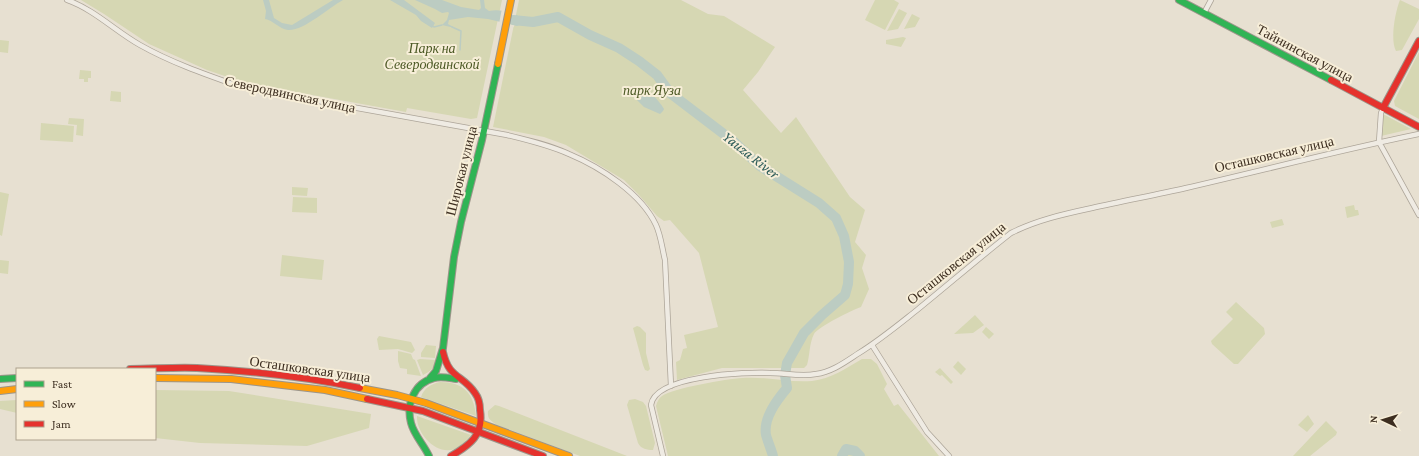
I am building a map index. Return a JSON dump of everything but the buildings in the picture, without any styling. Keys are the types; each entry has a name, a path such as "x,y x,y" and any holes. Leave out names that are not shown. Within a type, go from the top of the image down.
{"main road":[{"name":"Широкая улица","path":"443,348 454,257 460,222 484,130 511,0"},
{"name":"Тайнинская улица","path":"1179,0 1419,128"},
{"path":"1383,108 1419,41"},
{"path":"430,378 436,371 443,348"},
{"path":"443,348 447,366 452,374 475,393 481,413 479,432 473,441 462,450 451,456"},
{"name":"Осташковская улица","path":"156,368 196,368 271,374 325,381 412,398 569,456"},
{"path":"428,456 412,425 410,408 414,391 422,382 430,378 447,376 463,382"},
{"path":"0,379 16,378"},
{"name":"Осташковская улица","path":"156,378 224,378 276,383 324,390 410,408 543,456"},
{"path":"0,391 16,389"}],"street":[{"name":"Северодвинская улица","path":"67,0 94,13 135,42 164,57 204,74 241,87 406,118 507,135 570,154 618,182 638,199 650,214 658,231 665,260 670,386"},
{"path":"1204,13 1211,0"},
{"path":"1383,108 1381,113 1379,142 1419,215"},
{"name":"Осташковская улица","path":"663,456 651,405 656,394 670,386 722,374 770,373 802,375 817,374 832,369 872,345 1011,233 1035,222 1419,134"},
{"path":"872,345 927,432 950,456"}],"green space":[{"name":"Парк на Северодвинской","path":"81,0 502,0 477,118 471,119 407,108 406,112 245,83 207,70 149,44"},
{"name":"парк Яуза","path":"519,0 681,0 708,14 724,16 775,47 758,72 743,90 781,133 796,117 850,197 865,210 855,242 866,255 862,268 869,289 861,307 828,323 814,334 807,365 804,368 722,368 677,380 676,362 680,360 683,349 687,348 684,335 718,327 699,253 670,220 664,221 657,216 624,180 566,145 544,137 493,127"},
{"path":"875,0 894,0 899,3 885,30 865,20"},
{"path":"1400,0 1419,9 1419,19 1402,50 1396,51 1393,33 1396,11"},
{"path":"899,9 907,13 898,29 887,31"},
{"path":"912,14 920,18 915,27 904,29"},
{"path":"903,37 906,38 901,47 886,44 886,40"},
{"path":"0,40 9,41 8,53 0,52"},
{"path":"1419,52 1419,119 1395,106 1394,101"},
{"path":"80,70 91,71 91,78 88,78 88,82 84,82 84,79 79,79"},
{"path":"111,91 121,92 121,102 110,101"},
{"path":"1383,114 1411,129 1381,136"},
{"path":"69,118 84,119 83,136 76,135 77,125 68,124"},
{"path":"41,123 74,126 73,142 40,140"},
{"path":"292,187 308,188 307,196 292,195"},
{"path":"0,192 9,194 2,236 0,235"},
{"path":"293,197 317,198 317,213 292,212"},
{"path":"1354,205 1355,210 1358,210 1359,215 1347,218 1345,207"},
{"path":"1282,219 1284,225 1272,228 1270,222"},
{"path":"282,255 324,260 322,280 280,276"},
{"path":"0,260 9,261 8,274 0,273"},
{"path":"1236,302 1264,328 1265,334 1238,364 1234,364 1212,344 1211,341 1233,319 1226,312"},
{"path":"975,315 984,325 973,333 954,334"},
{"path":"637,326 646,333 646,353 650,369 648,371 645,370 643,365 633,328"},
{"path":"986,327 994,334 989,339 982,332"},
{"path":"379,336 411,342 415,350 412,353 398,349 379,350 377,339"},
{"path":"426,345 436,346 435,358 421,357 421,353"},
{"path":"398,351 411,354 421,376 407,374 407,369 400,368"},
{"path":"862,359 871,359 877,364 887,384 884,389 894,406 898,404 939,456 668,456 656,406 660,398 668,393 700,384 742,378 795,381 819,380 838,373"},
{"path":"417,360 435,360 432,369 423,375"},
{"path":"958,361 966,369 961,375 953,367"},
{"path":"940,368 953,382 951,384 942,375 940,376 935,372"},
{"path":"440,382 455,384 466,391 473,401 476,416 421,397 428,387"},
{"path":"156,390 229,391 371,414 369,428 307,446 200,443 156,438"},
{"path":"635,399 643,402 646,406 655,443 653,450 644,449 638,443 627,405 629,400"},
{"path":"16,400 16,413 0,409 0,401"},
{"path":"495,405 627,456 580,456 497,425 490,420 488,416 488,411"},
{"path":"1308,415 1314,424 1307,432 1298,425"},
{"path":"417,416 471,435 464,443 455,449 441,449 428,442 420,429"},
{"path":"1326,421 1337,432 1336,435 1310,456 1293,456"}],"shaded area":[{"path":"263,0 269,0 274,18 282,23 292,25 333,0 343,0 301,27 288,30 265,19 266,11"},
{"path":"390,0 404,0 435,23 432,28 421,21 416,15"},
{"path":"415,0 442,0 461,7 479,10 481,8 480,0 484,0 485,8 489,11 498,10 508,12 518,16 525,22 517,26 488,19 468,17 449,20 448,24 455,28 442,25 447,20 448,12 442,13"},
{"path":"639,88 650,93 659,102 664,109 660,114 644,107 634,97 634,92"}],"pier":[{"path":"502,8 516,14 514,27 499,24"}],"waterway":[{"name":"Yauza River","path":"513,20 533,22 558,17 590,35 619,48 657,75 670,93 733,141 760,166 819,203 836,218 844,236 849,262 848,284 845,295 804,333 787,363 785,375 787,388 779,398 767,422 766,435 773,456"},
{"path":"433,26 442,25"},
{"path":"452,27 461,31 460,50"},
{"name":"Yauza River","path":"842,456 846,449 855,451 860,456"}],"traffic: fast":[{"path":"1179,0 1331,80"},
{"path":"430,378 436,371 443,348 454,257 461,222 482,140 498,64"},
{"path":"429,456 412,427 410,409 413,395 421,384 434,378 445,377 456,379"},
{"path":"0,379 16,378"}],"traffic: slow":[{"path":"498,64 511,0"},
{"path":"156,378 231,379 325,390 367,399"},
{"path":"360,388 397,395 426,403 569,456"},
{"path":"0,391 16,389"}],"traffic: jam":[{"path":"1383,108 1419,41"},
{"path":"1331,80 1419,127"},
{"path":"443,352 452,372 465,382 475,393 479,403 481,419 478,433 470,443 451,456"},
{"path":"156,369 189,368 238,371 279,375 360,388"},
{"path":"367,399 423,411 543,456"}]}
